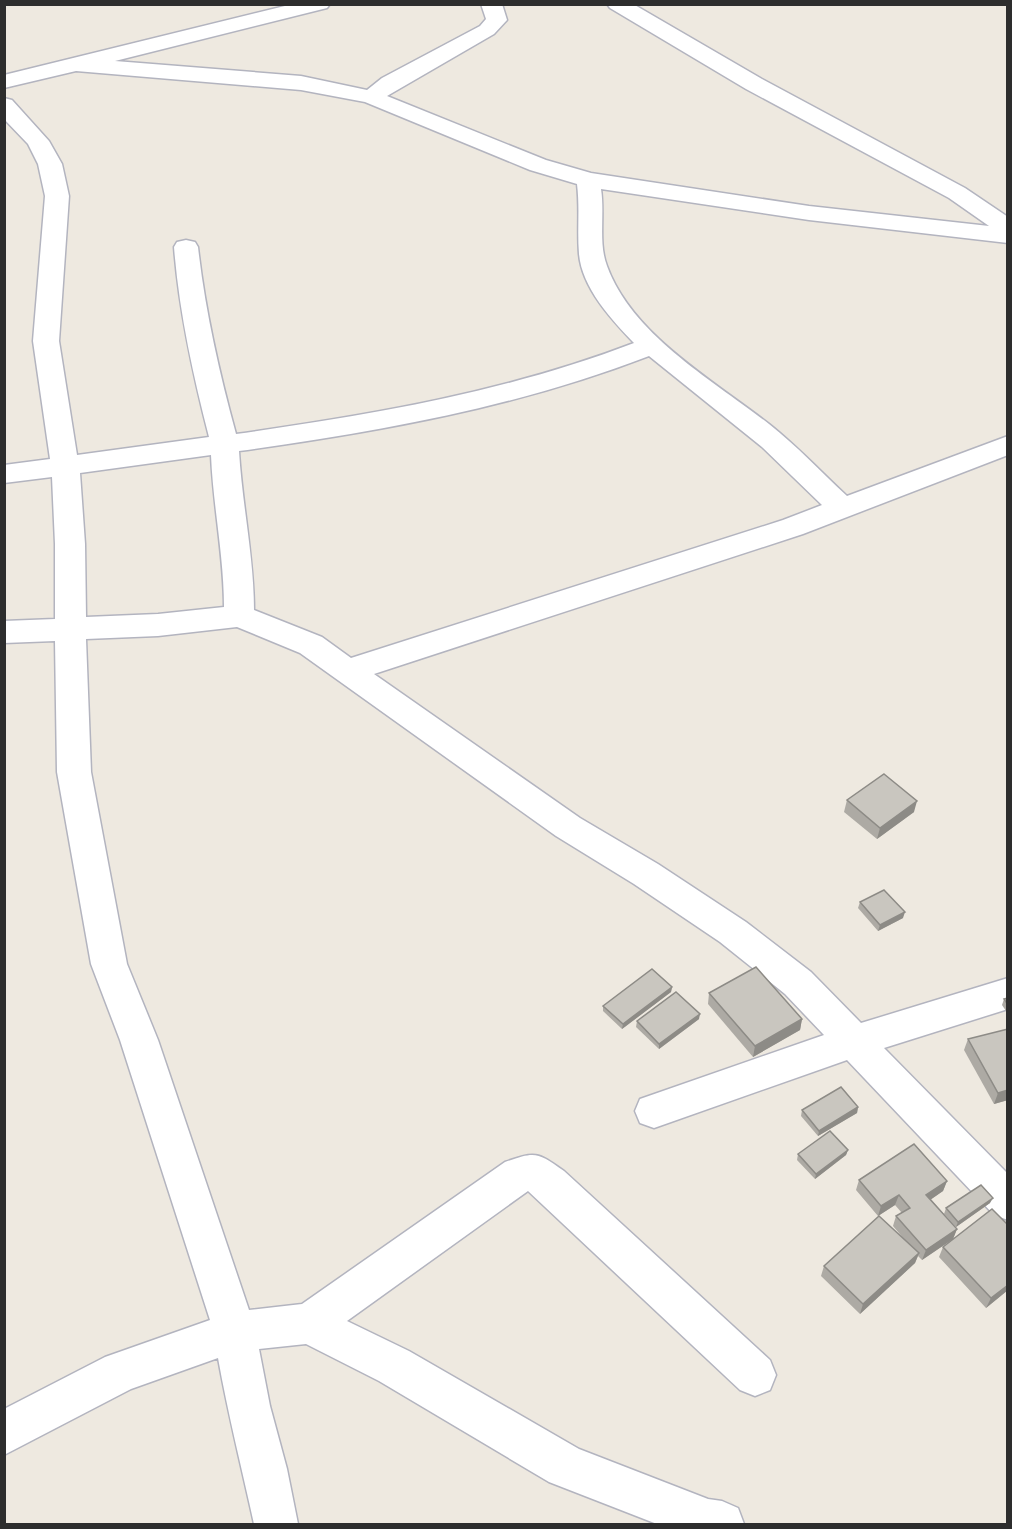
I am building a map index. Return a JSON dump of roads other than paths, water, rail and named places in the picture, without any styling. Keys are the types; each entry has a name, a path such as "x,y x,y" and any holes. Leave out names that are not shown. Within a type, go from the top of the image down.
{"street":[{"path":"4,82 320,4"},
{"path":"371,97 390,83 487,30 497,20 491,4"},
{"path":"617,4 754,84 957,193 1008,229"},
{"path":"74,64 301,83 371,97 538,165 588,180 809,213 1008,236"},
{"path":"4,105 38,141 50,164 57,196 46,341 65,465 72,629 70,703 74,772 90,869 109,964 139,1040 235,1332 248,1406 265,1469 276,1524"},
{"path":"588,180 592,213 589,242 594,265 602,285 623,316 653,345 762,433 841,507"},
{"path":"186,248 190,290 208,382 225,445 227,491 239,573 239,616"},
{"path":"4,474 334,429 516,391 588,370 653,345"},
{"path":"350,670 782,530 1008,445"},
{"path":"4,632 158,625 239,616 311,645 350,670 568,826 733,932 798,983 1008,1202"},
{"path":"654,1111 855,1041 1008,993"},
{"path":"4,1433 120,1372 235,1332 310,1323 519,1175 532,1171 550,1184 755,1375"},
{"path":"310,1323 394,1366 565,1466 708,1522 722,1524"}]}
